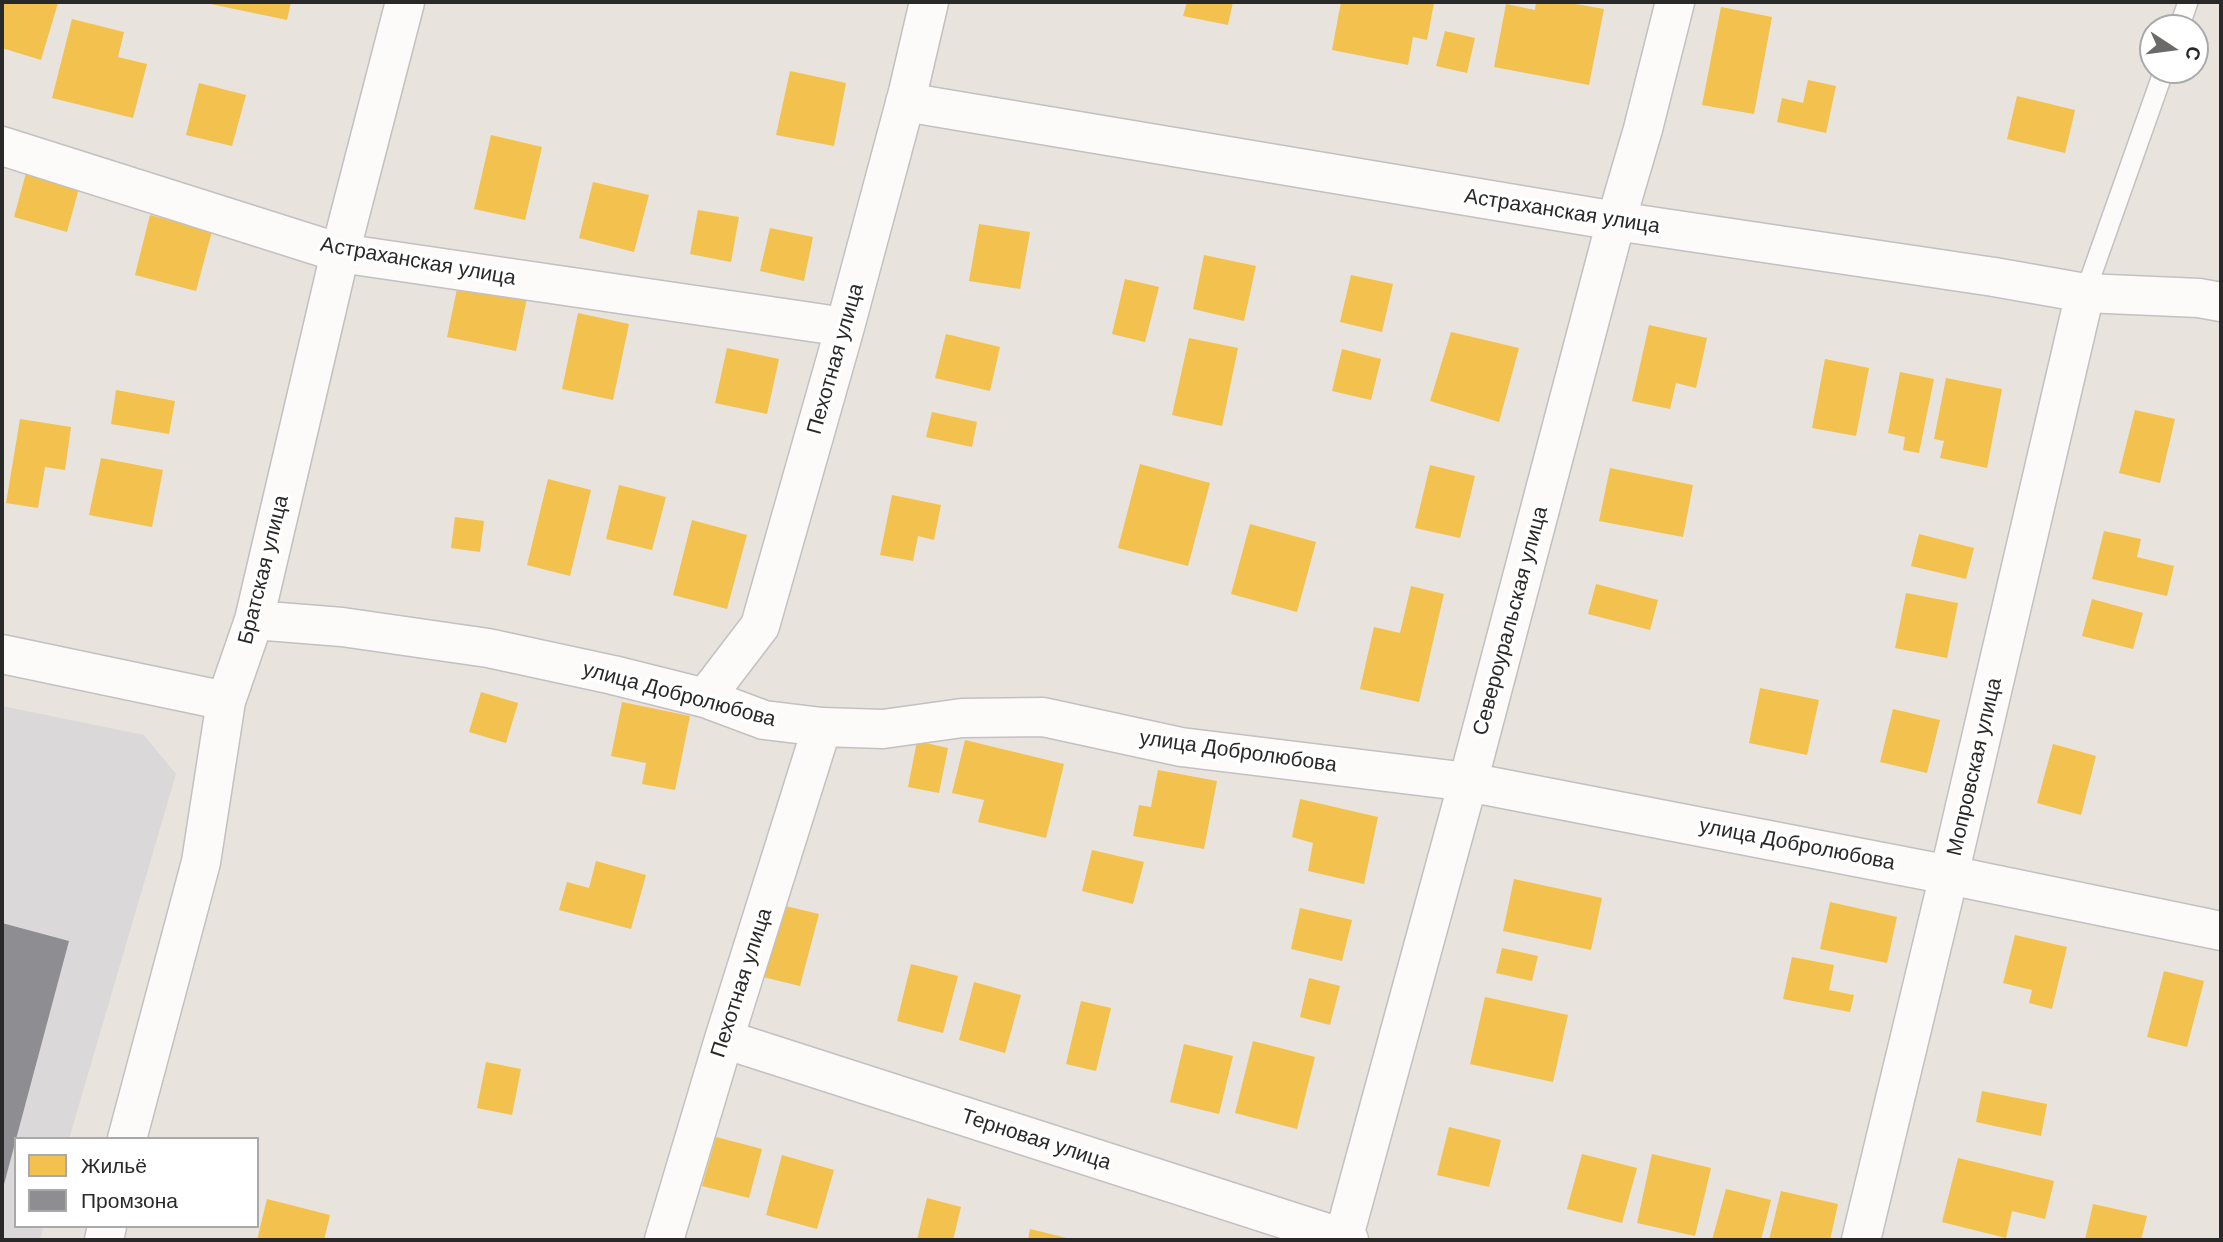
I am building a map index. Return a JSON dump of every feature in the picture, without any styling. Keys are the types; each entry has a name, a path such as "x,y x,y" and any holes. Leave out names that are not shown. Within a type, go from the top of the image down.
{"street":[{"name":"Братская улица","path":"128,1137 201,862 226,701 254,620 340,253 405,2"},
{"name":"Пехотная улица","path":"705,698 760,626 845,327 929,2"},
{"name":"Североуральская улица","path":"1345,1240 1675,2"},
{"name":"Астраханская улица","path":"905,102 1616,221 2085,293 2199,298 2221,302"},
{"name":"Астраханская улица","path":"2,146 340,253 845,327"},
{"name":"Мопровская улица","path":"1861,1240 1950,875 2085,293"},
{"name":"улица Добролюбова","path":"254,620 342,627 488,648 705,698 764,720 822,727 883,729 962,718 1043,717 1181,747 1468,782 1950,875 2221,931"},
{"path":"2,654 226,701"},
{"name":"Пехотная улица","path":"664,1240 822,727"},
{"name":"Терновая улица","path":"724,1039 1345,1240"}],"lane":[{"path":"2085,293 2159,84"}],"shaded area":[{"path":"2,706 144,735 176,774 70,1137 14,1137 14,1228 43,1228 40,1240 2,1240"}],"building: Жильё":[{"path":"2,2 58,3 41,60 2,48"},
{"path":"201,2 291,2 287,20"},
{"path":"1187,2 1233,2 1228,25 1183,16"},
{"path":"1341,2 1434,3 1427,40 1413,37 1408,65 1332,50"},
{"path":"1536,2 1564,2 1604,9 1589,85 1494,67 1506,4 1535,10"},
{"path":"1721,7 1772,17 1754,114 1702,105"},
{"path":"72,19 124,32 118,57 147,64 133,118 52,98"},
{"path":"1445,31 1475,38 1467,73 1436,66"},
{"path":"790,71 846,83 834,146 776,135"},
{"path":"1808,80 1836,86 1826,133 1777,122 1782,98 1803,103"},
{"path":"199,83 246,95 232,146 186,135"},
{"path":"2017,96 2075,110 2065,153 2007,139"},
{"path":"491,135 542,147 525,220 474,209"},
{"path":"26,173 79,188 67,232 14,217"},
{"path":"593,182 649,195 634,252 579,238"},
{"path":"698,210 739,217 731,262 690,254"},
{"path":"150,215 212,231 196,291 135,275"},
{"path":"979,224 1030,232 1020,289 969,281"},
{"path":"770,228 813,237 804,281 760,271"},
{"path":"1204,255 1256,266 1244,321 1193,309"},
{"path":"1351,275 1393,284 1382,332 1340,322"},
{"path":"1125,279 1159,287 1145,342 1112,334"},
{"path":"458,284 527,298 516,351 447,337"},
{"path":"578,313 629,324 613,400 562,389"},
{"path":"1649,325 1707,338 1696,388 1676,383 1670,409 1632,401"},
{"path":"1451,332 1519,348 1499,422 1430,401"},
{"path":"946,334 1000,347 990,391 935,378"},
{"path":"1189,338 1238,348 1222,426 1172,415"},
{"path":"727,348 779,359 767,414 715,403"},
{"path":"1342,349 1381,359 1371,400 1332,391"},
{"path":"1825,359 1869,368 1856,436 1812,428"},
{"path":"1900,372 1934,379 1919,453 1903,450 1905,437 1888,433"},
{"path":"1946,378 2002,389 1987,468 1940,458 1944,441 1934,439"},
{"path":"116,390 175,401 169,434 111,424"},
{"path":"2135,410 2175,419 2160,483 2119,473"},
{"path":"932,412 977,422 972,447 926,437"},
{"path":"20,419 71,427 65,470 45,467 38,508 6,503"},
{"path":"101,458 163,470 152,527 89,515"},
{"path":"1140,464 1210,483 1188,566 1118,548"},
{"path":"1430,465 1475,476 1460,538 1415,528"},
{"path":"1610,468 1693,485 1683,537 1599,521"},
{"path":"548,479 591,490 570,576 527,565"},
{"path":"619,485 666,497 652,550 606,539"},
{"path":"892,495 941,505 934,540 918,536 913,561 880,555"},
{"path":"455,517 484,521 480,552 451,548"},
{"path":"692,520 747,535 727,609 673,595"},
{"path":"1250,524 1316,542 1297,612 1231,594"},
{"path":"2104,531 2141,539 2137,557 2174,566 2167,596 2092,579"},
{"path":"1919,534 1974,548 1966,579 1911,566"},
{"path":"1596,584 1658,600 1650,630 1588,614"},
{"path":"1411,586 1444,594 1419,702 1360,689 1374,627 1400,633"},
{"path":"1906,593 1958,603 1947,658 1895,648"},
{"path":"2092,599 2143,613 2133,649 2082,636"},
{"path":"1760,688 1819,700 1807,755 1749,743"},
{"path":"481,692 518,703 506,743 469,732"},
{"path":"622,702 690,716 675,790 642,784 646,763 611,756"},
{"path":"1893,709 1940,720 1927,773 1880,762"},
{"path":"965,740 1064,764 1046,838 978,822 984,800 952,793"},
{"path":"917,741 948,748 939,793 908,787"},
{"path":"2053,744 2096,756 2081,815 2037,803"},
{"path":"1158,770 1217,781 1204,849 1133,836 1139,805 1151,807"},
{"path":"1300,799 1378,817 1364,884 1308,871 1313,843 1292,837"},
{"path":"1092,850 1144,862 1133,904 1082,891"},
{"path":"596,861 646,875 631,929 559,910 567,882 589,888"},
{"path":"1514,879 1602,898 1591,950 1503,931"},
{"path":"1830,902 1897,917 1887,963 1820,949"},
{"path":"781,905 819,914 800,986 763,977"},
{"path":"1300,908 1352,920 1342,961 1291,949"},
{"path":"2015,935 2067,947 2052,1009 2029,1003 2032,990 2003,983"},
{"path":"1502,948 1538,956 1532,981 1496,973"},
{"path":"1792,957 1834,965 1829,990 1854,995 1850,1012 1783,999"},
{"path":"911,964 958,976 943,1033 897,1021"},
{"path":"2164,971 2204,981 2187,1047 2147,1037"},
{"path":"1309,978 1340,986 1330,1025 1300,1017"},
{"path":"974,982 1021,995 1005,1053 959,1040"},
{"path":"1485,997 1568,1015 1553,1082 1470,1064"},
{"path":"1081,1001 1111,1008 1096,1071 1066,1064"},
{"path":"1253,1041 1315,1057 1297,1129 1235,1113"},
{"path":"1184,1044 1233,1056 1219,1114 1170,1102"},
{"path":"486,1062 521,1069 512,1115 477,1108"},
{"path":"1982,1091 2047,1104 2041,1136 1976,1122"},
{"path":"1449,1127 1501,1140 1489,1187 1437,1175"},
{"path":"716,1137 762,1149 749,1198 702,1186"},
{"path":"1582,1154 1637,1168 1622,1223 1567,1209"},
{"path":"1652,1154 1711,1168 1695,1236 1637,1223"},
{"path":"782,1155 834,1170 817,1229 766,1215"},
{"path":"1958,1158 2054,1181 2045,1219 2012,1211 2006,1238 1942,1222"},
{"path":"1726,1189 1771,1200 1761,1240 1712,1240"},
{"path":"1781,1191 1838,1204 1830,1240 1769,1240"},
{"path":"927,1198 961,1207 953,1240 917,1240"},
{"path":"267,1199 330,1215 324,1240 257,1240"},
{"path":"2093,1204 2147,1216 2141,1240 2085,1240"},
{"path":"1030,1229 1071,1239 1071,1240 1028,1240"}],"building: Промзона":[{"path":"2,923 69,941 2,1188"}]}
